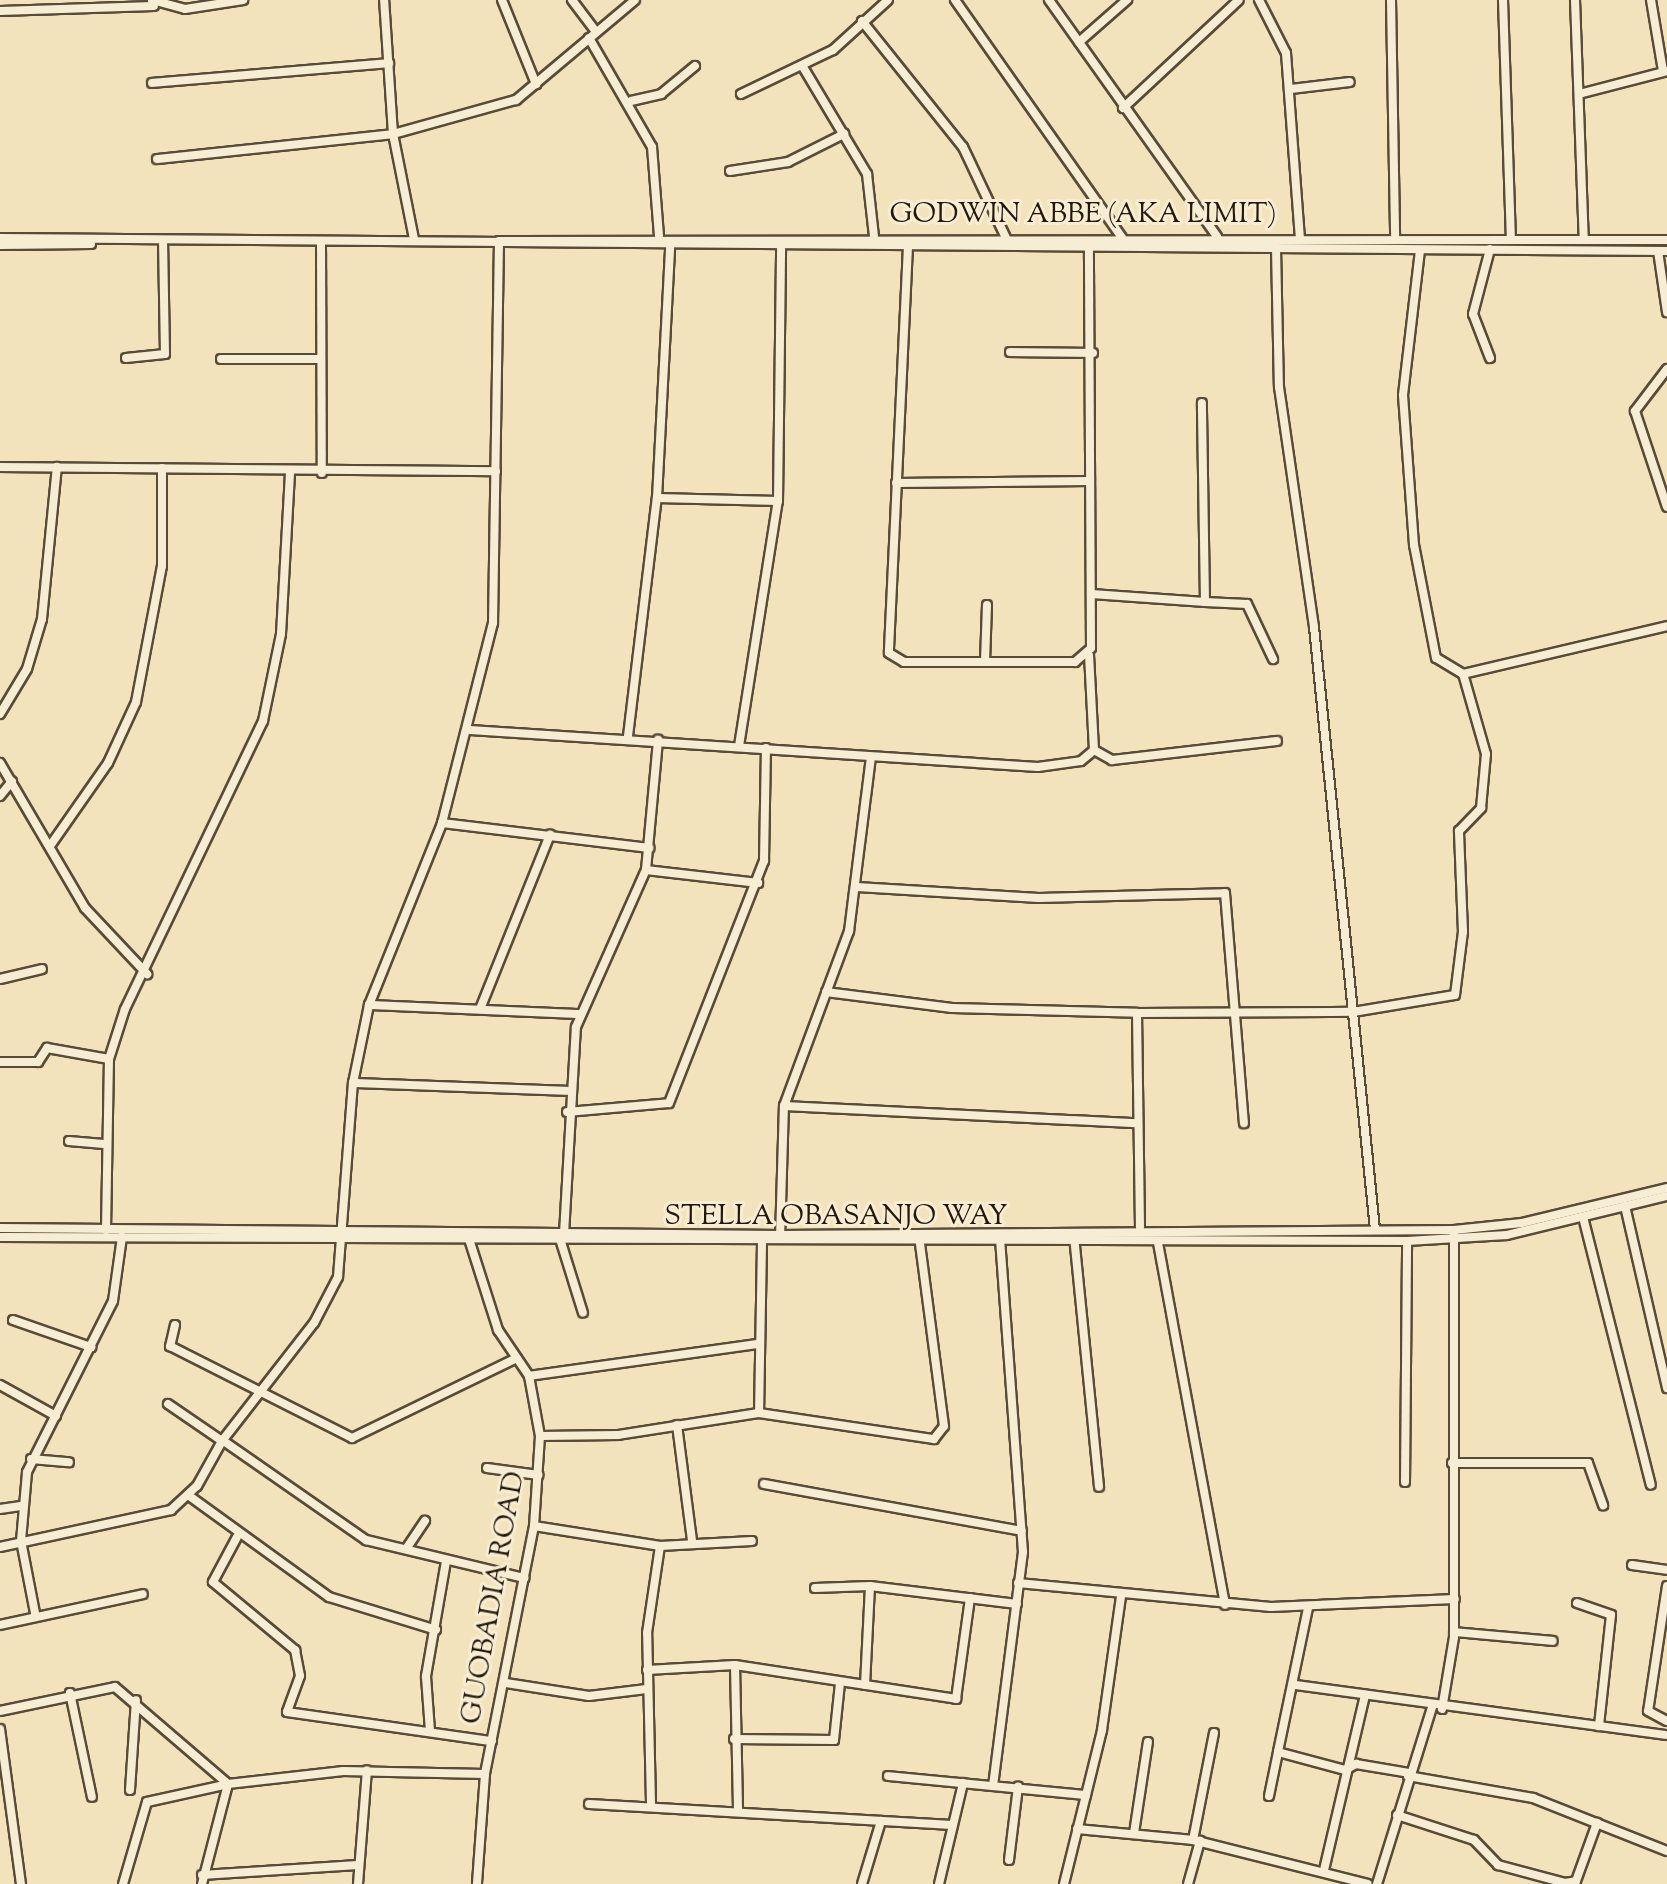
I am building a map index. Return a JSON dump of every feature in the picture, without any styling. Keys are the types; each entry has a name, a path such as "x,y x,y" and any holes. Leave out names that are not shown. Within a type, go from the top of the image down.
{"street":[{"path":"0,11 57,2 243,0"},
{"path":"384,0 393,134 414,239"},
{"path":"502,0 536,84"},
{"path":"572,0 631,101 652,147 659,236"},
{"path":"157,159 393,134 516,100 635,0"},
{"path":"741,94 803,67 888,0"},
{"path":"955,0 1122,238"},
{"path":"1049,0 1217,236"},
{"path":"1079,42 1127,0"},
{"path":"1123,108 1239,0"},
{"path":"1259,0 1280,35 1291,89 1300,238"},
{"path":"1391,0 1395,239"},
{"path":"1503,0 1511,240"},
{"path":"1575,0 1584,240"},
{"path":"1579,94 1665,71 1651,0"},
{"path":"862,21 963,147 1006,238"},
{"path":"152,83 389,63"},
{"path":"631,101 661,94 695,66"},
{"path":"803,67 871,185 874,236"},
{"path":"1291,89 1350,82"},
{"path":"730,171 788,162 844,134"},
{"name":"GODWIN ABBE (AKA LIMIT)","path":"499,241 659,236 908,246 1198,242 1217,236 1667,240"},
{"name":"GODWIN ABBE (AKA LIMIT)","path":"0,238 321,242 414,239 670,246 874,236 1089,243 1122,238 1276,248 1662,251"},
{"name":"GODWIN ABBE (AKA LIMIT)","path":"0,245 163,244 188,241"},
{"path":"0,1547 148,1517 188,1495 263,1387 314,1323 338,1277 345,1235 353,1083 369,1005 442,823 470,730 493,623 499,241"},
{"path":"739,746 778,501 781,241"},
{"path":"321,242 322,473"},
{"path":"1089,243 1093,353 1089,655 1094,750"},
{"path":"126,358 165,354 163,244"},
{"path":"628,736 657,498 670,246"},
{"path":"908,246 889,653 904,662 1075,662 1089,655"},
{"path":"1276,248 1279,387 1295,465 1375,1230"},
{"path":"1490,249 1473,314 1490,358"},
{"path":"826,992 952,1008 1137,1013 1353,1012 1425,1006 1455,995 1460,984 1459,831 1481,808 1486,754 1463,674 1436,658 1402,448 1420,250"},
{"path":"1662,251 1667,312"},
{"path":"1010,352 1093,353"},
{"path":"221,359 320,359"},
{"path":"1667,369 1635,411 1667,507"},
{"path":"1202,403 1205,602"},
{"path":"0,467 322,473 496,471"},
{"path":"0,714 27,669 42,619 57,467"},
{"path":"50,846 108,763 136,702 162,566 162,468"},
{"path":"106,1232 109,1059 125,1009 147,974 263,721 281,634 290,472"},
{"path":"896,483 1090,481"},
{"path":"657,498 778,501"},
{"path":"1092,594 1247,604 1273,659"},
{"path":"985,662 987,605"},
{"path":"1463,674 1667,626"},
{"path":"470,730 628,736 871,757 1038,767 1081,761 1094,750"},
{"path":"583,1313 562,1237 567,1091 579,1014 646,870 658,740"},
{"path":"1094,750 1112,760 1277,741"},
{"path":"567,1112 669,1103 758,883 766,748"},
{"path":"780,1239 784,1106 826,992 857,887 871,757"},
{"path":"0,763 85,908 147,974"},
{"path":"0,796 12,781"},
{"path":"442,823 649,848"},
{"path":"480,1009 550,835"},
{"path":"646,870 758,883"},
{"path":"857,887 1039,898 1216,889 1231,903 1244,1123"},
{"path":"0,979 42,969"},
{"path":"369,1005 579,1014"},
{"path":"1137,1013 1140,1227"},
{"path":"0,1062 38,1062 47,1048 109,1059"},
{"path":"353,1083 567,1091"},
{"path":"784,1106 1137,1123"},
{"path":"69,1141 107,1144"},
{"path":"450,1235 780,1239 978,1235 1140,1227 1375,1230 1454,1235 1522,1223 1667,1188"},
{"name":"STELLA OBASANJO WAY","path":"0,1237 106,1232 122,1237 450,1235 469,1239 562,1237 762,1243 780,1239 920,1243 978,1235 1000,1239 1074,1236 1158,1243 1407,1241 1583,1217 1667,1196"},
{"path":"1625,1206 1667,1388"},
{"path":"1583,1217 1651,1485"},
{"path":"0,1228 345,1235"},
{"path":"1442,1709 1454,1632 1455,1599 1452,1463 1454,1235"},
{"path":"1074,1236 1099,1487"},
{"path":"35,1613 21,1541 21,1506 31,1459 113,1301 122,1237"},
{"name":"GUOBADIA ROAD","path":"469,1239 493,1319 529,1376 540,1436 534,1526 506,1683 485,1774 477,1884"},
{"path":"993,1786 1017,1604 1022,1531 1000,1239"},
{"path":"1405,1482 1407,1241"},
{"path":"759,1413 757,1344 762,1243"},
{"path":"540,1436 677,1425 759,1413 940,1437 920,1243"},
{"path":"1158,1243 1225,1605"},
{"path":"13,1320 91,1347"},
{"path":"175,1325 170,1346 263,1387 352,1438 517,1358"},
{"path":"529,1376 757,1344"},
{"path":"0,1385 56,1416"},
{"path":"168,1404 366,1540 524,1578"},
{"path":"677,1425 692,1541"},
{"path":"31,1459 69,1462"},
{"path":"1452,1463 1588,1463 1603,1505"},
{"path":"487,1468 539,1475"},
{"path":"764,1484 1022,1531"},
{"path":"188,1495 237,1537 329,1597 436,1630"},
{"path":"0,1509 21,1506"},
{"path":"406,1549 425,1521"},
{"path":"534,1526 660,1546 692,1541 752,1541"},
{"path":"237,1537 213,1582 295,1650 300,1676 287,1712 492,1741"},
{"path":"651,1803 647,1670 660,1546"},
{"path":"430,1731 426,1676 446,1561"},
{"path":"1632,1565 1667,1570"},
{"path":"1018,1583 1121,1597 1225,1605 1308,1608 1455,1599"},
{"path":"815,1588 870,1586 1017,1604"},
{"path":"865,1685 870,1586"},
{"path":"1667,1586 1662,1649 1648,1711 1667,1721"},
{"path":"0,1625 35,1613 143,1594"},
{"path":"1064,1884 1086,1795 1121,1597"},
{"path":"647,1670 735,1665 956,1699 970,1598"},
{"path":"1577,1603 1608,1612 1612,1620 1599,1726"},
{"path":"1269,1796 1296,1685 1308,1608"},
{"path":"1454,1632 1553,1641"},
{"path":"735,1665 734,1739 738,1808"},
{"path":"506,1683 589,1696 647,1689"},
{"path":"734,1739 834,1740 840,1683"},
{"path":"1296,1685 1442,1709 1667,1735"},
{"path":"0,1711 70,1693 115,1687 136,1700 228,1784"},
{"path":"70,1693 92,1797"},
{"path":"1324,1870 1365,1695"},
{"path":"130,1790 136,1700"},
{"path":"1377,1884 1432,1707"},
{"path":"0,1729 12,1783 21,1884"},
{"path":"1188,1884 1214,1733"},
{"path":"1134,1833 1148,1742"},
{"path":"1278,1752 1345,1770 1356,1764 1533,1798 1667,1851"},
{"path":"358,1884 367,1770"},
{"path":"123,1884 147,1802 228,1784 367,1770 485,1774"},
{"path":"888,1776 1086,1795"},
{"path":"0,1785 12,1783"},
{"path":"939,1884 963,1783"},
{"path":"228,1784 202,1880 358,1865"},
{"path":"1009,1860 1018,1787"},
{"path":"589,1804 651,1803 738,1808 952,1825"},
{"path":"1397,1815 1474,1840 1498,1865 1565,1883 1576,1881 1597,1823"},
{"path":"862,1884 881,1821"},
{"path":"1077,1829 1196,1841 1324,1870 1368,1884"},
{"path":"286,1871 287,1884"}]}
